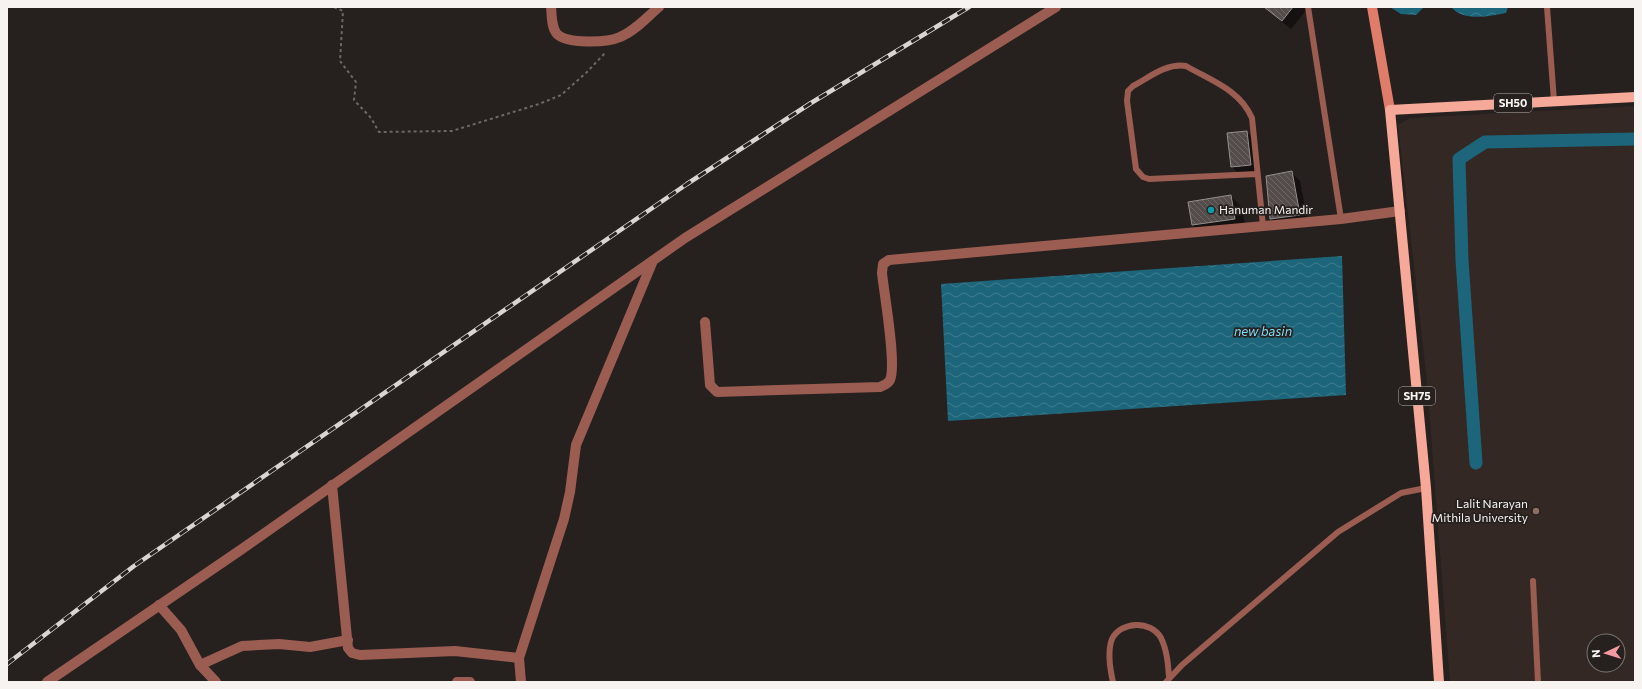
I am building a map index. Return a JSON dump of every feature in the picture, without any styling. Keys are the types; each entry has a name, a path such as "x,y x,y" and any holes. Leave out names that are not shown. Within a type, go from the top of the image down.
{"main road":[{"path":"1372,7 1390,110"},
{"name":"SH50","path":"1390,110 1635,97"},
{"name":"SH75","path":"1390,110 1426,488 1438,682"}],"street":[{"path":"551,7 554,28 563,38 595,42 619,38 630,32 659,7"},
{"path":"47,682 652,263 685,238 1056,7"},
{"path":"705,322 710,385 717,392 880,387 886,385 890,380 892,362 882,268 883,264 889,260 1341,219 1400,211"},
{"path":"521,682 519,658 564,518 570,492 576,445 652,263"},
{"path":"332,484 348,648 352,653 360,655 455,651 519,658"},
{"path":"159,605 181,630 200,665 216,682"},
{"path":"200,665 242,646 279,644 310,647 348,640"},
{"path":"457,682 470,682"}],"lane":[{"path":"1308,7 1341,219"},
{"path":"1548,7 1554,101"},
{"path":"1258,174 1149,179 1143,177 1136,169 1127,101 1128,91 1133,86 1169,66 1178,65 1186,66 1235,93 1247,106 1252,118 1258,174 1263,226"},
{"path":"1168,679 1338,532 1387,500 1402,493 1426,488"},
{"path":"1533,581 1538,682"},
{"path":"1113,682 1110,663 1110,650 1113,638 1120,630 1136,625 1141,625 1152,629 1160,636 1165,648 1168,679"}],"path":[{"path":"334,7 343,11 340,61 356,82 354,100 371,118 378,132 452,131 539,104 565,91 586,73 619,38"}],"shaded area":[{"name":"Lalit Narayan Mithila University","path":"1635,106 1635,682 1450,682 1427,382 1398,125 1410,118"}],"water":[{"path":"1390,7 1424,7 1416,15 1401,14"},
{"path":"1451,7 1508,7 1506,13 1477,17 1463,15 1456,12"},
{"name":"new basin","path":"1342,256 1346,395 948,421 941,284"}],"building":[{"path":"1264,7 1293,7 1282,21"},
{"path":"1247,131 1251,165 1231,167 1227,133"},
{"path":"1292,171 1300,215 1270,219 1266,176"},
{"name":"Hanuman Mandir","path":"1231,195 1235,219 1192,225 1188,202"}],"waterway":[{"path":"1476,463 1462,260 1459,159 1485,142 1635,139"}],"railway":[{"path":"7,664 134,566 687,184 811,103 969,7"}],"place":[{"name":"Hanuman Mandir","path":"1211,210"},
{"name":"Lalit Narayan Mithila University","path":"1536,511"}]}
